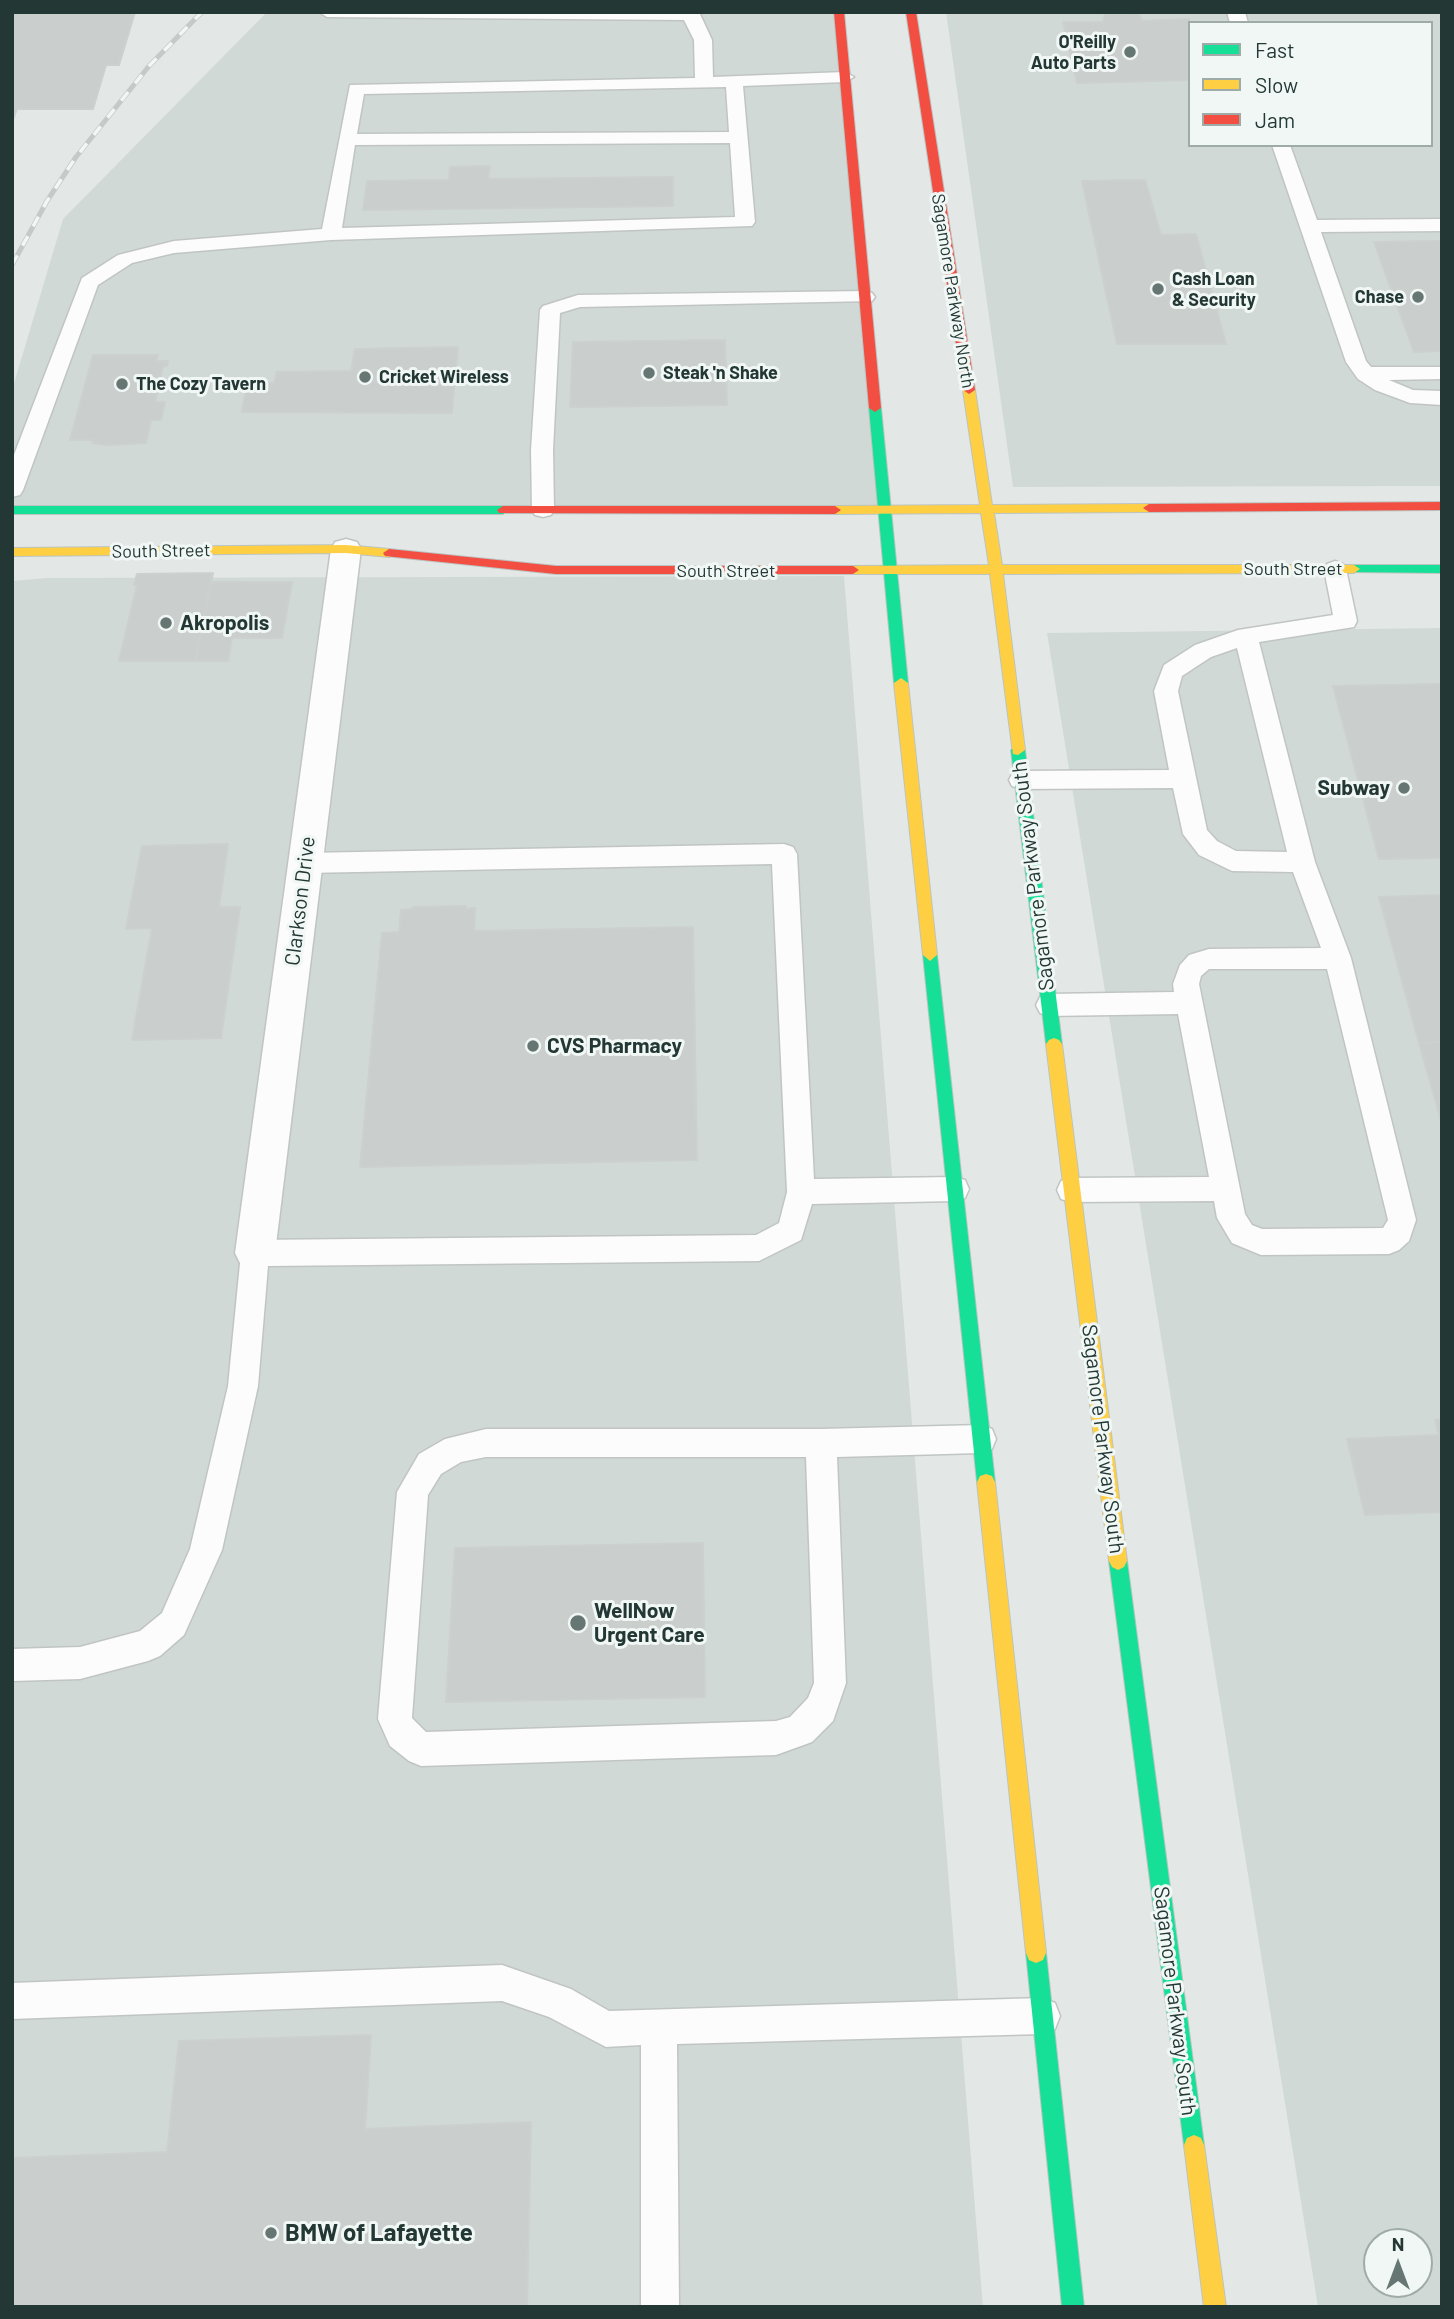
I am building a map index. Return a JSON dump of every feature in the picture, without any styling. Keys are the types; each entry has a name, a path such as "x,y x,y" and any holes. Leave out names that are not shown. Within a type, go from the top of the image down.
{"main road":[{"path":"839,12 890,571 1073,2307"},
{"name":"Sagamore Parkway North","path":"911,12 996,570"},
{"name":"South Street","path":"12,510 986,510 1442,506"},
{"name":"South Street","path":"12,552 346,549 556,570 1442,569"},
{"name":"Sagamore Parkway South","path":"996,570 1071,1190 1214,2307"}],"street":[{"name":"Clarkson Drive","path":"255,1253 346,549"}],"lane":[{"path":"327,12 690,14 703,40 704,83"},
{"path":"331,234 356,89 704,83 845,77"},
{"path":"12,489 89,282 125,260 174,247 331,234 745,222 734,81"},
{"path":"347,141 738,137"},
{"path":"1282,147 1356,362 1365,374 1382,385 1410,396 1442,398"},
{"path":"1308,226 1442,225"},
{"path":"543,510 542,450 550,310 578,301 865,297"},
{"path":"1365,374 1442,373"},
{"path":"1302,862 1232,861 1208,848 1195,834 1166,691 1172,671 1203,650 1246,636 1346,621 1335,569"},
{"path":"1246,636 1302,862 1338,958 1402,1220 1399,1232 1389,1241 1261,1242 1242,1234 1231,1218 1186,984 1189,972 1198,962 1209,959 1338,958"},
{"path":"1021,780 1183,779"},
{"path":"12,1665 80,1663 148,1645 173,1625 206,1550 243,1386 255,1253 759,1248 791,1231 801,1192 784,854 306,863"},
{"path":"1049,1005 1190,1003"},
{"path":"801,1192 955,1189"},
{"path":"1071,1190 1224,1189"},
{"path":"821,1443 830,1683 821,1709 800,1730 776,1738 421,1749 402,1734 395,1720 413,1492 430,1464 456,1449 486,1444 821,1443 981,1439"},
{"path":"12,2001 502,1983 558,2002 606,2029 1042,2016"},
{"path":"659,2026 660,2307"}],"shaded area":[{"path":"267,12 838,12 884,510 12,510 12,390 63,219"},
{"path":"946,12 1442,12 1442,486 1013,487"},
{"path":"844,576 983,2307 12,2307 12,581 46,578"},
{"path":"1442,628 1442,2307 1318,2307 1047,633"}],"building":[{"path":"12,12 135,12 119,65 106,65 93,109 17,109 12,122"},
{"name":"O'Reilly Auto Parts","path":"1139,13 1142,21 1189,19 1188,80 1077,83 1063,22 1103,22 1105,14"},
{"path":"490,166 488,179 673,177 673,206 363,210 367,181 449,180 450,167"},
{"name":"Cash Loan & Security","path":"1145,180 1161,235 1196,234 1226,344 1117,344 1082,181"},
{"name":"Chase","path":"1442,241 1442,351 1414,352 1374,242"},
{"name":"Steak 'n Shake","path":"725,340 727,405 570,407 573,342"},
{"name":"Cricket Wireless","path":"458,347 452,413 242,412 247,383 274,383 277,372 351,371 355,349"},
{"name":"The Cozy Tavern","path":"93,355 158,355 156,361 168,361 167,366 163,366 155,402 165,402 161,420 151,420 146,443 107,445 92,443 93,440 70,440"},
{"name":"Akropolis","path":"213,573 195,661 119,661 137,585 134,585 137,574"},
{"path":"211,582 292,582 282,638 232,638 228,661 195,661"},
{"path":"1442,684 1442,858 1379,859 1333,686"},
{"path":"228,844 219,907 240,907 221,1038 132,1040 152,928 126,929 142,846"},
{"path":"1442,895 1442,1042 1419,1043 1379,897"},
{"name":"CVS Pharmacy","path":"466,906 466,909 475,908 474,931 693,927 697,1160 360,1167 382,933 399,932 401,910 413,907"},
{"path":"1442,1042 1442,1124 1419,1043"},
{"path":"1442,1419 1442,1512 1365,1515 1347,1439 1439,1435 1435,1420"},
{"name":"WellNow Urgent Care","path":"703,1543 705,1697 446,1702 455,1548"},
{"name":"BMW of Lafayette","path":"371,2035 365,2129 531,2122 527,2307 12,2307 12,2158 167,2152 179,2041"}],"railway":[{"path":"12,265 47,201 76,157 149,66 202,12"}],"traffic: fast":[{"path":"875,408 901,683"},
{"path":"12,510 503,510"},
{"path":"1354,569 1442,569"},
{"path":"1018,750 1054,1044"},
{"path":"930,955 986,1482"},
{"path":"1118,1561 1194,2145"},
{"path":"1036,1953 1073,2307"}],"traffic: slow":[{"path":"969,390 996,570 1018,750"},
{"path":"835,510 1149,508"},
{"path":"12,552 346,549 389,553"},
{"path":"853,570 1354,569"},
{"path":"901,683 930,955"},
{"path":"1054,1044 1118,1561"},
{"path":"986,1482 1036,1953"},
{"path":"1194,2145 1215,2307"}],"traffic: jam":[{"path":"839,12 875,408"},
{"path":"911,12 969,390"},
{"path":"1149,508 1442,506"},
{"path":"503,510 835,510"},
{"path":"389,553 556,570 853,570"}],"place":[{"name":"O'Reilly Auto Parts","path":"1130,52"},
{"name":"Cash Loan & Security","path":"1158,289"},
{"name":"Chase","path":"1418,297"},
{"name":"Steak 'n Shake","path":"649,373"},
{"name":"Cricket Wireless","path":"365,377"},
{"name":"The Cozy Tavern","path":"122,384"},
{"name":"Akropolis","path":"166,623"},
{"name":"Subway","path":"1404,788"},
{"name":"CVS Pharmacy","path":"533,1046"},
{"name":"WellNow Urgent Care","path":"578,1623"},
{"name":"BMW of Lafayette","path":"271,2233"}]}
